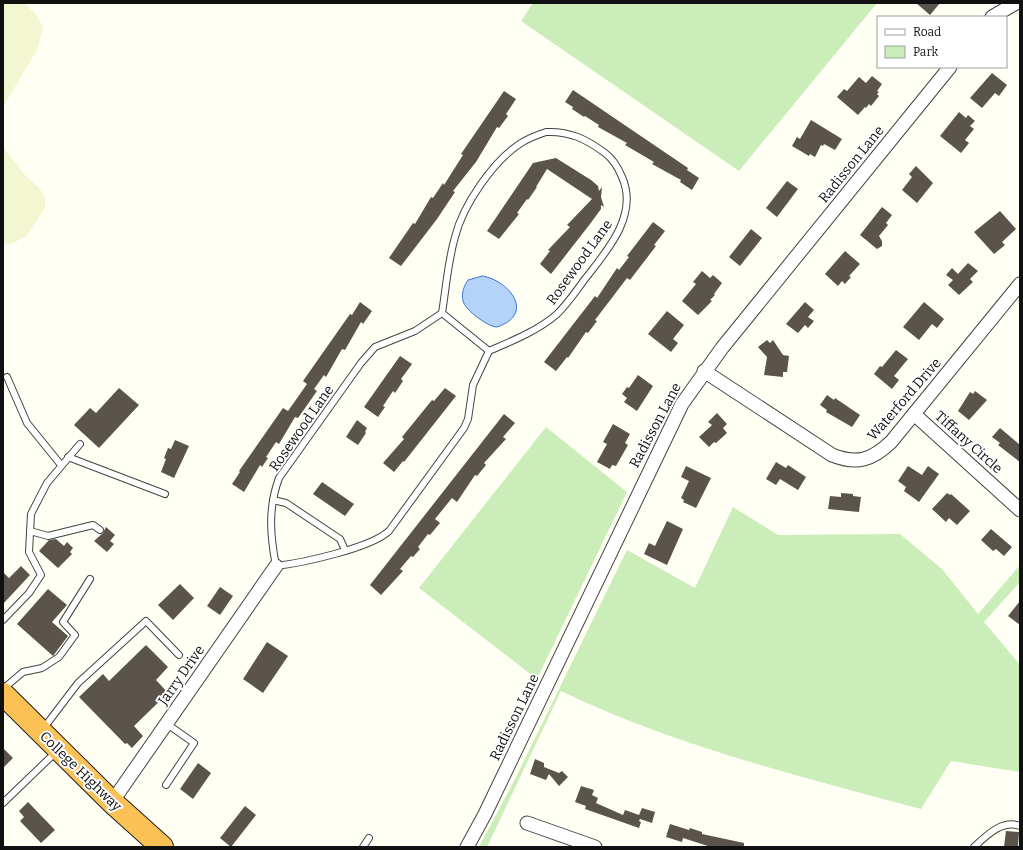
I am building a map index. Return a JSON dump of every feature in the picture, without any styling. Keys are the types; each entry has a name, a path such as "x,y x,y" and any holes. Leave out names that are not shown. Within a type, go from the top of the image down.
{"highway":[{"name":"College Highway","path":"3,694 156,844"}],"street":[{"path":"994,16 1016,3"},
{"name":"Radisson Lane","path":"467,847 485,814 676,414 704,371 949,68"},
{"name":"Waterford Drive","path":"704,371 822,449 843,459 852,460 873,456 891,442 1020,284"},
{"name":"Tiffany Circle","path":"914,414 1020,510"},
{"name":"Jarry Drive","path":"112,802 276,566"},
{"path":"527,823 595,847"}],"lane":[{"name":"Rosewood Lane","path":"276,566 270,528 273,500 279,478 361,362 375,347 415,331 442,313 452,247 459,224 485,179 506,154 529,138 546,132 576,135 606,153 619,169 627,194 626,212 616,237 556,315 524,335 489,351"},
{"path":"276,566 316,558 384,537 458,438 468,419 474,385 489,351 442,313"},
{"path":"7,377 27,423 61,466"},
{"path":"3,620 29,593 41,575 29,552 31,514 46,482 80,444"},
{"path":"68,457 166,494"},
{"path":"273,500 286,503 340,539 345,550"},
{"path":"30,531 48,536 93,524 100,530"},
{"path":"3,689 23,672 42,668 59,657 75,635 63,622 90,579"},
{"path":"40,731 78,683 146,621 179,655"},
{"path":"166,785 194,743 167,724"},
{"path":"3,803 59,750"},
{"path":"974,847 1000,827 1007,824 1020,826"},
{"path":"363,847 370,838"}],"green space":[{"path":"3,3 24,3 36,14 43,27 37,50 3,107"},
{"path":"533,3 877,3 739,171 521,21"},
{"path":"3,147 25,175 40,189 45,198 45,208 27,236 9,245 3,242"},
{"path":"546,427 627,492 537,679 419,588"},
{"path":"733,507 778,535 900,534 942,569 978,614 1020,565 1020,582 984,622 1020,665 1020,772 951,761 921,809 784,772 693,744 604,711 561,691 487,847 479,847 515,779 627,550 695,588"}],"water":[{"path":"482,276 492,279 509,290 517,306 515,314 509,321 497,327 488,324 477,317 468,309 463,301 463,290 468,280"}],"building":[{"path":"916,3 940,3 930,15"},
{"path":"992,73 1007,85 999,96 995,93 982,108 970,98"},
{"path":"872,76 882,84 877,91 879,92 877,94 879,96 871,106 869,104 858,115 837,97 844,89 847,91 859,77 866,83"},
{"path":"573,90 688,168 687,170 699,178 692,190 680,182 681,180 652,164 654,162 625,145 627,143 598,127 599,125 572,109 573,107 565,102"},
{"path":"504,91 516,99 506,114 508,116 499,128 497,127 476,162 453,191 455,192 437,219 401,266 389,258 413,223 415,224 431,197 433,198 443,183 444,185 463,155 461,154"},
{"path":"959,112 966,118 968,115 975,121 970,126 974,129 965,140 969,143 961,153 940,136"},
{"path":"811,120 842,139 835,150 824,144 823,146 821,145 815,157 810,154 809,156 792,146 797,137 800,139"},
{"path":"556,158 591,180 598,186 599,191 602,187 601,197 604,207 601,205 601,209 551,274 540,264 550,251 548,250 570,227 567,225 592,199 547,169 537,187 517,213 519,214 499,239 487,231 533,163"},
{"path":"916,166 933,183 917,203 902,190 912,177 909,174"},
{"path":"787,181 798,189 777,217 766,208"},
{"path":"882,207 892,215 886,223 888,225 879,236 882,241 882,246 877,249 860,235"},
{"path":"1000,211 1016,229 1002,242 1005,245 994,254 974,232"},
{"path":"653,222 665,231 654,245 656,246 630,280 627,278 595,320 597,321 588,333 586,332 568,358 567,357 556,371 544,362 595,296 597,298 617,268 619,270 629,257 627,256"},
{"path":"751,229 762,238 740,266 729,257"},
{"path":"845,251 860,264 849,276 851,277 845,284 842,281 838,286 825,274"},
{"path":"968,263 978,271 970,279 973,282 959,295 948,285 953,280 946,275 952,268 958,274"},
{"path":"702,271 710,278 713,275 722,283 714,294 715,295 710,300 712,301 698,315 682,301 696,284 693,282"},
{"path":"360,302 372,311 363,324 361,322 345,350 342,349 326,377 324,375 314,389 317,391 298,418 295,417 279,444 276,442 266,457 268,458 262,467 260,465 244,492 232,484 240,472 239,471 283,408 288,411 307,384 303,381"},
{"path":"805,302 814,310 808,317 814,321 808,328 805,325 798,333 786,324"},
{"path":"924,302 944,319 937,328 932,324 919,340 903,327"},
{"path":"667,311 684,325 673,339 678,343 671,352 648,334"},
{"path":"767,340 770,343 773,340 783,355 789,356 787,372 783,372 783,377 764,375 767,357 758,347"},
{"path":"896,350 908,359 894,376 899,380 892,389 874,374"},
{"path":"400,356 412,364 401,379 403,381 395,393 393,391 383,406 385,407 378,417 364,407"},
{"path":"638,375 653,386 637,411 624,402 627,398 622,394 627,387 629,388"},
{"path":"119,388 139,405 99,448 74,425 90,408 96,413"},
{"path":"445,388 456,396 404,462 403,461 394,472 383,463 404,439 402,437 432,400 434,401"},
{"path":"975,391 987,400 969,420 958,411 970,392 973,394"},
{"path":"827,395 834,400 835,398 860,415 852,427 826,412 827,410 820,405"},
{"path":"717,413 727,424 723,428 727,433 709,447 699,437 712,425 708,422"},
{"path":"504,414 515,423 503,437 506,439 484,463 486,465 477,476 475,475 457,502 452,498 435,519 440,523 430,535 428,534 418,547 420,549 413,557 411,556 400,569 403,571 381,595 370,585"},
{"path":"357,420 367,428 366,433 358,445 346,437"},
{"path":"613,424 630,434 625,443 628,445 616,466 612,465 610,469 597,462 607,444 603,442"},
{"path":"1000,428 1020,445 1020,462 998,445 1000,443 992,437"},
{"path":"175,440 189,446 174,478 161,472 168,448 171,449"},
{"path":"776,462 786,468 788,465 806,477 798,490 780,479 776,485 766,479"},
{"path":"686,466 711,478 696,508 683,502 684,500 681,498 689,481 681,477"},
{"path":"908,466 922,475 928,466 939,474 919,502 904,491 906,487 898,481"},
{"path":"322,482 354,504 345,516 313,494"},
{"path":"841,493 853,494 853,496 861,497 859,512 828,509 830,496 841,497"},
{"path":"947,493 950,495 951,494 970,511 957,525 949,518 946,522 932,509"},
{"path":"667,521 683,529 667,565 644,554 649,543 655,546"},
{"path":"106,527 115,535 110,541 114,544 107,552 94,541 103,533"},
{"path":"991,529 1012,547 1004,556 996,549 993,551 981,540"},
{"path":"56,539 64,546 67,542 73,548 70,552 72,554 58,568 39,551 49,540"},
{"path":"21,566 30,575 3,604 3,572 9,578"},
{"path":"180,584 194,598 173,620 158,605"},
{"path":"220,587 233,596 220,615 207,606"},
{"path":"48,589 67,605 52,622 68,636 53,656 17,624"},
{"path":"1020,601 1020,625 1008,616"},
{"path":"267,642 288,656 263,693 243,679"},
{"path":"146,645 168,667 156,680 168,693 134,726 143,736 132,748 127,743 125,744 79,697 103,674 109,681"},
{"path":"3,748 13,758 3,768"},
{"path":"535,759 544,763 544,767 559,773 562,771 568,777 559,786 549,774 546,780 530,774"},
{"path":"198,763 211,773 193,799 180,789"},
{"path":"581,786 594,790 592,795 598,798 596,803 623,815 625,810 639,815 642,808 655,812 652,823 640,819 639,821 641,822 639,828 585,809 586,806 575,802"},
{"path":"28,802 55,830 41,843 20,821 24,817 19,811"},
{"path":"245,806 256,815 231,847 220,838"},
{"path":"670,824 689,830 690,828 702,832 702,834 744,843 744,847 711,847 683,838 682,842 666,837"},
{"path":"1006,831 1019,832 1018,847 1004,847"}]}
